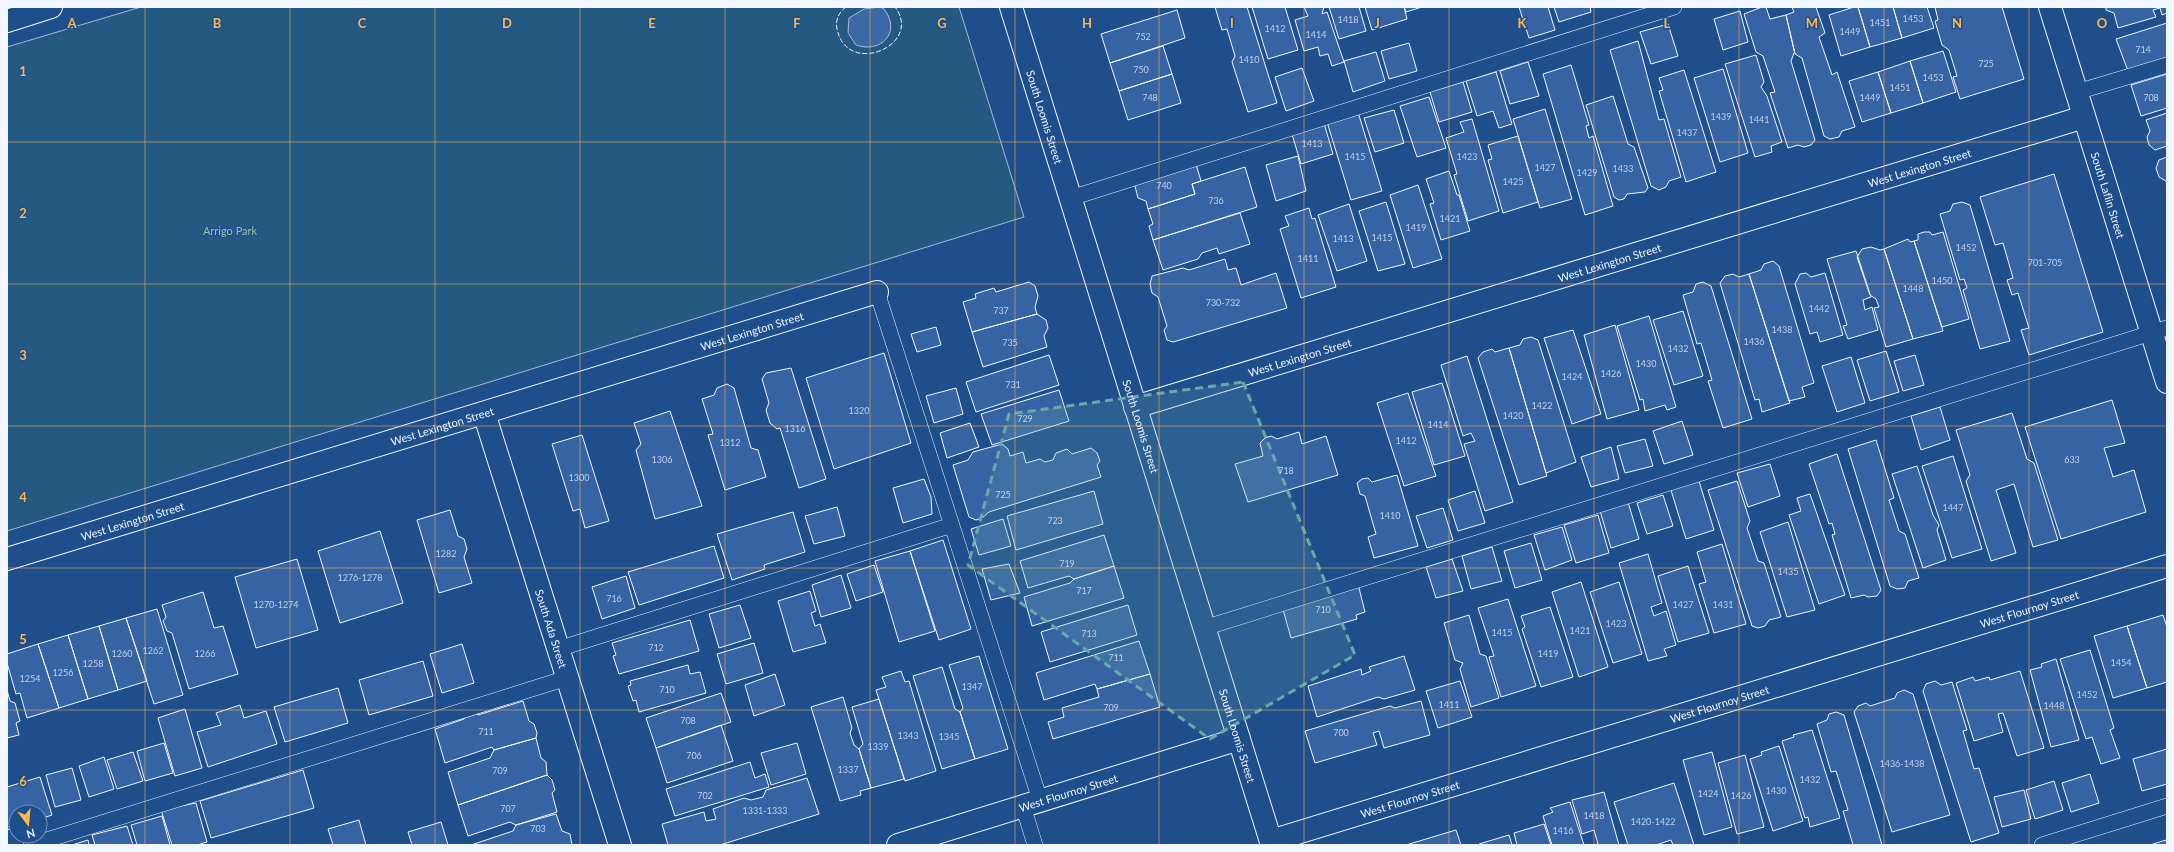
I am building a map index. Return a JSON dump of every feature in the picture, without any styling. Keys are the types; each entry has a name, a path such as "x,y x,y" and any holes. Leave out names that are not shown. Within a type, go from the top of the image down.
{"street":[{"path":"7,21 51,7"},
{"name":"South Loomis Street","path":"1011,7 1272,843"},
{"name":"South Laflin Street","path":"2050,7 2084,117 2159,330 2167,382"},
{"name":"West Lexington Street","path":"1135,407 2084,117"},
{"name":"West Lexington Street","path":"7,560 877,292"},
{"name":"South Ada Street","path":"484,413 620,845"},
{"name":"West Flournoy Street","path":"1272,843 2167,566"},
{"name":"West Flournoy Street","path":"898,845 1239,739"}],"lane":[{"path":"1071,198 1674,7"},
{"path":"2077,92 2167,65"},
{"path":"877,292 952,525 1031,803 1035,845"},
{"path":"1204,628 2159,330"},
{"path":"558,649 952,525"},
{"path":"30,845 567,678"},
{"path":"2042,845 2167,806"}],"highlighted area":[{"path":"1243,382 1355,655 1210,739 968,565 1009,414"}],"green space":[{"name":"Arrigo Park","path":"141,7 959,7 1024,217 7,531 7,47"}],"shaded area":[{"path":"880,7 884,9 889,18 891,26 890,33 881,44 865,47 856,45 848,33 849,18 864,9"}],"building":[{"path":"1215,7 1247,7 1277,103 1248,112 1232,62 1235,56 1227,29 1222,30"},
{"path":"1252,7 1285,7 1298,50 1268,59"},
{"path":"1304,7 1324,7 1322,14 1327,12 1344,62 1332,66 1328,54 1320,56 1318,47 1304,51 1295,20 1308,16"},
{"path":"1329,7 1359,7 1366,31 1339,39"},
{"path":"1365,7 1404,7 1407,19 1372,30"},
{"path":"1404,7 1422,7 1406,12"},
{"path":"1519,7 1548,7 1555,30 1529,38"},
{"path":"1554,7 1590,7 1591,12 1559,22"},
{"path":"1762,7 1766,7 1770,19 1786,15 1795,54 1794,53 1791,61 1815,140 1811,145 1804,147 1798,145 1788,148 1770,93 1775,92 1763,56 1756,52 1744,14"},
{"path":"1792,7 1816,7 1825,33 1819,37 1832,75 1837,72 1855,127 1842,131 1839,137 1830,139 1824,136 1802,58 1795,54 1786,15 1794,12"},
{"path":"1858,7 1870,47 1841,56 1829,15"},
{"path":"1858,7 1893,7 1902,38 1870,47"},
{"path":"1893,7 1927,7 1934,28 1902,38"},
{"path":"1935,7 2002,7 2024,79 1960,99 1953,77 1957,76 1949,50 1942,45 1935,21 1938,20"},
{"path":"2106,7 2167,7 2167,13 2162,15 2160,8 2153,10 2156,17 2118,28 2114,13 2106,10"},
{"path":"1177,10 1185,38 1110,63 1101,34"},
{"path":"1740,11 1748,42 1723,50 1714,19"},
{"path":"2167,23 2167,58 2128,71 2116,39"},
{"path":"1668,24 1678,56 1651,64 1640,32"},
{"path":"1638,41 1659,120 1664,119 1681,177 1669,181 1666,187 1659,190 1651,186 1610,50"},
{"path":"1409,43 1417,71 1389,79 1381,51"},
{"path":"1163,46 1172,74 1119,91 1110,63"},
{"path":"1943,51 1956,92 1923,103 1910,61"},
{"path":"1376,52 1385,81 1353,92 1344,61"},
{"path":"1756,55 1764,82 1761,87 1767,96 1782,142 1771,146 1772,152 1755,157 1725,64"},
{"path":"1910,61 1923,103 1891,113 1878,72"},
{"path":"1528,62 1539,96 1510,104 1500,71"},
{"path":"1571,65 1589,125 1586,126 1589,138 1593,136 1613,206 1585,215 1543,74"},
{"path":"1302,68 1314,101 1286,111 1275,77"},
{"path":"1723,69 1748,153 1720,162 1694,78"},
{"path":"1684,70 1716,172 1686,182 1659,91 1663,90 1659,78"},
{"path":"1496,72 1512,124 1499,128 1493,111 1477,116 1466,81"},
{"path":"1878,72 1891,113 1862,122 1849,81"},
{"path":"1172,74 1181,103 1128,120 1119,91"},
{"path":"2167,74 2167,108 2141,116 2131,85"},
{"path":"1463,82 1472,112 1439,122 1430,92"},
{"path":"1613,96 1628,144 1634,147 1648,188 1645,192 1627,194 1624,199 1619,200 1614,197 1586,105"},
{"path":"1429,97 1446,148 1417,157 1400,106"},
{"path":"1545,109 1572,199 1540,208 1513,119"},
{"path":"1394,110 1404,143 1375,152 1364,118"},
{"path":"1358,112 1382,191 1351,200 1327,122"},
{"path":"2167,113 2167,146 2155,150 2149,145 2147,137 2150,131 2146,120"},
{"path":"1472,119 1499,211 1468,221 1454,175 1457,174 1446,138 1464,132 1460,122"},
{"path":"1324,123 1333,154 1301,164 1291,131"},
{"path":"1518,136 1538,202 1503,213 1488,160 1492,159 1488,145"},
{"path":"1298,156 1306,191 1276,201 1266,165"},
{"path":"2167,157 2167,186 2166,181 2159,177 2156,168 2159,160"},
{"path":"1195,161 1201,181 1192,184 1195,194 1148,209 1146,201 1138,198 1135,186 1138,179"},
{"path":"1245,167 1257,207 1153,240 1149,226 1153,224 1148,209 1195,194 1192,184"},
{"path":"1449,171 1457,195 1459,195 1470,231 1441,240 1430,204 1434,203 1426,179"},
{"path":"2054,174 2103,332 2029,355 2021,330 2029,328 2018,293 2012,295 2007,280 2013,278 2003,243 1995,245 1980,197"},
{"path":"1418,185 1442,259 1413,268 1390,195"},
{"path":"1386,202 1405,264 1378,271 1359,211"},
{"path":"1962,202 1970,205 2010,341 1980,349 1963,290 1967,288 1964,279 1960,280 1940,214 1950,211 1953,204"},
{"path":"1349,204 1367,261 1337,271 1318,215"},
{"path":"1309,208 1312,219 1315,218 1336,287 1301,298 1280,229 1289,226 1285,216"},
{"path":"1240,213 1250,244 1219,254 1217,248 1202,253 1198,259 1163,270 1153,240"},
{"path":"1930,232 1932,235 1943,232 1969,319 1942,327 1914,241 1918,240 1918,234"},
{"path":"1908,239 1910,242 1914,241 1943,331 1913,339 1884,249"},
{"path":"1871,247 1880,250 1884,249 1913,339 1886,347 1874,308 1879,307 1876,299 1870,295 1857,257 1862,249"},
{"path":"1856,251 1871,297 1863,300 1865,310 1872,307 1878,330 1848,339 1843,326 1847,325 1827,259"},
{"path":"1225,259 1228,270 1236,268 1241,285 1276,273 1287,308 1173,342 1167,340 1164,330 1167,326 1158,297 1152,293 1150,284 1152,276 1183,268 1189,270"},
{"path":"1773,261 1779,266 1814,383 1802,387 1805,397 1789,401 1749,274 1761,270 1764,264"},
{"path":"1806,273 1811,277 1825,273 1843,335 1820,342 1817,332 1810,334 1795,284 1800,274"},
{"path":"1733,274 1739,277 1749,274 1790,403 1762,412 1759,399 1755,400 1720,283 1725,276"},
{"path":"1029,282 1035,286 1038,296 1035,307 1037,314 972,332 963,302 976,298 975,294 994,288 996,292"},
{"path":"1703,282 1711,286 1752,419 1723,428 1708,381 1712,380 1701,343 1697,344 1683,295 1693,292 1696,284"},
{"path":"1683,311 1703,376 1674,385 1653,320"},
{"path":"1037,314 1046,320 1048,328 1044,336 1047,347 983,367 972,332"},
{"path":"1649,316 1676,407 1667,410 1665,405 1645,411 1643,399 1640,400 1617,326"},
{"path":"1615,325 1639,410 1607,419 1584,335"},
{"path":"936,327 941,345 917,352 911,334"},
{"path":"1573,330 1601,414 1572,424 1544,338"},
{"path":"1531,337 1538,340 1576,462 1546,473 1509,348 1520,345 1523,339"},
{"path":"1509,348 1547,476 1519,485 1478,358 1483,352 1492,349 1495,352"},
{"path":"1886,351 1899,392 1870,401 1857,360"},
{"path":"884,353 911,443 834,469 806,378"},
{"path":"1049,355 1059,385 976,412 966,382"},
{"path":"1915,355 1924,385 1903,391 1894,361"},
{"path":"1467,356 1513,502 1485,511 1464,444 1475,441 1471,433 1463,436 1441,365"},
{"path":"1851,357 1865,403 1837,412 1822,366"},
{"path":"791,368 826,479 799,488 780,428 777,429 770,423 766,410 769,403 762,379 766,373"},
{"path":"1442,383 1465,456 1434,465 1412,392"},
{"path":"727,384 734,388 751,448 758,450 766,477 725,490 708,435 713,434 702,399 714,395 717,388"},
{"path":"956,388 963,414 934,423 926,396"},
{"path":"1059,390 1069,421 992,445 981,414"},
{"path":"1408,393 1436,476 1404,486 1377,403"},
{"path":"2112,400 2125,443 2104,448 2113,477 2134,470 2146,512 2061,539 2025,427"},
{"path":"1940,407 1950,440 1921,450 1911,416"},
{"path":"670,411 702,506 655,519 636,450 641,444 634,423"},
{"path":"2012,413 2027,459 2034,463 2058,540 2033,547 2014,484 1996,490 2016,553 1991,561 1966,481 1970,475 1956,430"},
{"path":"1682,421 1693,455 1664,464 1653,431"},
{"path":"970,423 979,447 947,458 940,433"},
{"path":"1299,432 1302,444 1326,436 1338,475 1248,502 1235,464 1263,456 1260,443 1265,438 1271,436 1277,439"},
{"path":"582,435 609,521 585,528 580,509 573,511 552,444"},
{"path":"1645,439 1653,466 1625,473 1617,446"},
{"path":"1876,440 1894,498 1889,500 1899,531 1905,534 1919,578 1908,581 1905,588 1897,589 1890,586 1848,449"},
{"path":"1002,444 1008,449 1010,456 1023,452 1026,463 1040,459 1045,462 1053,460 1056,453 1067,449 1072,454 1091,448 1097,453 1100,461 1097,465 1101,477 989,512 982,518 976,520 969,517 953,465 968,460 973,452"},
{"path":"1611,447 1619,479 1591,487 1581,457"},
{"path":"1837,454 1881,590 1877,596 1868,597 1864,595 1851,598 1832,535 1835,534 1832,523 1829,524 1809,464"},
{"path":"1953,456 1982,549 1952,558 1922,466"},
{"path":"1770,464 1780,496 1748,507 1737,473"},
{"path":"1917,466 1933,515 1939,525 1937,530 1946,560 1923,568 1892,474"},
{"path":"1397,475 1418,546 1374,558 1368,537 1376,534 1365,496 1360,494 1357,483 1362,479 1368,478 1372,482"},
{"path":"1698,478 1714,530 1686,539 1670,487"},
{"path":"924,479 931,497 932,514 903,523 893,488"},
{"path":"1737,481 1750,521 1747,528 1758,561 1764,563 1781,617 1769,620 1765,626 1758,628 1752,626 1708,490"},
{"path":"1094,491 1103,524 1016,550 1007,516"},
{"path":"1475,491 1485,523 1458,531 1448,500"},
{"path":"1810,494 1845,595 1819,604 1789,515 1801,511 1797,498"},
{"path":"1663,495 1673,526 1647,534 1637,503"},
{"path":"1628,502 1639,539 1611,548 1600,511"},
{"path":"837,507 845,536 814,544 805,516"},
{"path":"1443,508 1453,540 1427,548 1416,516"},
{"path":"450,510 458,536 464,539 467,549 464,557 472,583 439,593 417,520"},
{"path":"793,512 805,552 764,565 765,569 732,580 717,534"},
{"path":"1598,515 1609,553 1576,563 1564,525"},
{"path":"1003,519 1011,546 979,555 971,529"},
{"path":"1788,522 1815,610 1787,617 1760,532"},
{"path":"1562,527 1572,560 1545,570 1534,535"},
{"path":"380,531 403,603 340,623 318,551"},
{"path":"1104,535 1114,566 1074,579 1069,576 1028,588 1020,561"},
{"path":"943,540 971,629 939,640 910,551"},
{"path":"1531,543 1542,580 1515,588 1504,551"},
{"path":"1722,544 1746,624 1714,633 1699,584 1706,582 1697,552"},
{"path":"714,546 724,578 639,605 628,572"},
{"path":"1492,547 1502,581 1471,589 1462,556"},
{"path":"910,551 935,631 899,642 875,561"},
{"path":"1648,554 1662,603 1651,607 1654,616 1666,611 1676,645 1664,649 1667,656 1648,661 1619,563"},
{"path":"297,559 318,630 256,648 235,577"},
{"path":"1452,559 1463,591 1436,598 1426,567"},
{"path":"1009,564 1020,593 991,600 982,569"},
{"path":"874,565 883,592 856,601 847,574"},
{"path":"1114,566 1124,598 1032,626 1024,597 1070,583 1074,579"},
{"path":"1688,566 1709,633 1678,642 1658,576"},
{"path":"841,575 851,608 821,617 812,585"},
{"path":"626,576 635,608 602,619 592,587"},
{"path":"1581,582 1608,667 1579,677 1552,592"},
{"path":"1619,582 1642,654 1613,663 1590,592"},
{"path":"1358,584 1365,612 1356,615 1357,619 1291,638 1282,606"},
{"path":"810,591 816,611 811,613 815,626 820,624 826,643 793,652 778,601"},
{"path":"203,592 214,628 223,626 238,674 189,689 172,633 167,631 163,621 166,617 162,605"},
{"path":"1508,599 1536,686 1501,697 1489,657 1494,656 1478,608"},
{"path":"740,605 751,638 719,648 709,614"},
{"path":"1128,605 1137,635 1050,662 1041,632"},
{"path":"1550,607 1573,677 1541,687 1522,629 1525,627 1521,616"},
{"path":"157,609 183,695 154,704 126,618"},
{"path":"1469,615 1480,654 1486,656 1499,698 1471,707 1460,669 1463,663 1455,660 1444,623"},
{"path":"2163,615 2167,627 2167,682 2147,688 2127,626"},
{"path":"126,618 147,681 118,690 99,626"},
{"path":"690,620 699,651 619,674 613,656 616,655 612,643"},
{"path":"99,626 118,690 88,699 68,635"},
{"path":"2127,626 2147,688 2113,698 2094,636"},
{"path":"68,635 88,699 59,708 38,644"},
{"path":"1139,641 1150,674 1097,689 1095,684 1044,700 1036,673"},
{"path":"754,643 763,673 726,684 717,654"},
{"path":"38,644 59,708 27,718 20,693 16,694 7,663 7,654"},
{"path":"462,644 474,683 442,693 430,654"},
{"path":"2090,650 2114,728 2110,730 2120,758 2101,764 2092,737 2086,739 2060,659"},
{"path":"979,656 1008,749 975,759 960,712 963,708 949,665"},
{"path":"1404,656 1415,690 1384,699 1378,697 1317,717 1308,686 1361,669 1362,675 1371,671 1369,667"},
{"path":"2056,659 2079,740 2051,747 2030,670 2042,667 2041,664"},
{"path":"423,661 433,696 369,715 359,680"},
{"path":"688,665 690,674 700,672 706,693 639,712 636,700 633,701 628,686 631,685 630,681"},
{"path":"942,667 955,709 960,712 975,759 942,769 913,676"},
{"path":"901,671 905,682 909,681 936,771 905,781 876,690 886,687 882,677"},
{"path":"2020,671 2044,748 2017,756 2003,713 1998,714 2003,732 1974,741 1956,683 1973,677 1975,681 1989,677 1990,680"},
{"path":"775,674 785,705 754,716 745,685"},
{"path":"1150,674 1160,707 1053,739 1048,722 1064,717 1062,708 1099,697 1097,689"},
{"path":"1460,681 1472,717 1438,728 1426,691"},
{"path":"1935,681 1941,685 1952,682 1967,730 1963,731 1974,769 1979,768 1999,833 1971,842 1923,691 1926,684"},
{"path":"338,688 348,723 285,742 274,707"},
{"path":"7,690 10,701 15,703 20,721 16,723 19,735 7,738"},
{"path":"1904,690 1913,694 1950,815 1892,832 1854,712 1858,706 1866,703 1870,706 1895,698 1897,693"},
{"path":"721,693 731,722 656,748 646,718"},
{"path":"843,697 852,728 850,733 854,745 859,749 871,788 860,791 861,795 840,801 811,707"},
{"path":"879,699 904,779 871,788 859,749 863,744 852,707"},
{"path":"523,701 529,721 534,724 537,733 536,738 494,750 492,747 445,763 435,729 464,719 468,714 475,712 478,715"},
{"path":"1421,701 1430,735 1384,748 1379,731 1373,733 1377,745 1315,763 1305,731 1390,706 1395,708"},
{"path":"240,705 244,718 266,711 277,744 208,767 197,732 221,725 216,713"},
{"path":"185,709 202,768 175,776 158,718"},
{"path":"1836,712 1844,715 1882,845 1853,845 1843,811 1848,810 1836,771 1831,772 1817,724 1827,720 1829,714"},
{"path":"721,725 733,761 667,783 656,748"},
{"path":"1812,730 1840,818 1810,827 1808,817 1805,818 1782,741 1794,737 1793,735"},
{"path":"536,738 541,758 546,762 547,775 458,805 448,772 490,758 494,750"},
{"path":"164,743 173,773 145,781 137,751"},
{"path":"797,743 806,774 771,785 761,753"},
{"path":"1779,746 1803,821 1773,831 1750,759 1762,755 1761,752"},
{"path":"2167,749 2167,784 2142,791 2133,759"},
{"path":"133,752 143,781 117,789 107,760"},
{"path":"1712,752 1732,827 1704,835 1683,760"},
{"path":"1745,755 1764,827 1737,834 1718,763"},
{"path":"104,757 114,789 89,797 79,766"},
{"path":"750,762 755,778 765,774 769,787 675,816 666,789"},
{"path":"72,768 81,800 55,807 46,775"},
{"path":"303,770 314,808 211,838 200,801"},
{"path":"2090,774 2099,803 2071,812 2062,783"},
{"path":"547,775 552,780 555,790 552,793 557,812 516,825 510,822 468,836 458,805"},
{"path":"40,777 52,815 48,816 48,804 8,804 7,830 7,787"},
{"path":"807,778 819,814 720,845 668,845 662,824 704,812 706,821 716,819 713,809 744,798 751,800 763,797 766,790"},
{"path":"2054,781 2063,810 2035,819 2026,790"},
{"path":"1674,783 1694,845 1673,845 1671,840 1656,845 1628,845 1614,802"},
{"path":"2024,790 2031,819 2002,827 1994,797"},
{"path":"1604,792 1619,845 1593,845 1598,844 1594,830 1582,834 1572,800"},
{"path":"1570,802 1584,845 1552,845 1543,816 1553,812 1550,808"},
{"path":"196,803 207,842 197,845 172,845 161,810"},
{"path":"556,814 562,831 570,834 572,845 471,845 513,831 516,825"},
{"path":"162,816 170,845 137,845 131,825"},
{"path":"359,820 366,845 333,845 328,829"},
{"path":"441,822 448,845 412,845 408,832"},
{"path":"1544,824 1551,845 1517,845 1514,833"},
{"path":"127,826 133,845 95,845 92,835"},
{"path":"1456,830 1461,845 1406,845"},
{"path":"1509,835 1512,845 1479,844"},
{"path":"88,840 89,845 72,845"},
{"path":"2166,840 2167,845 2150,845"}],"fence":[{"path":"846,7 841,11 837,19 837,29 844,44 854,52 867,54 881,51 892,44 900,33 901,21 895,7"}]}
